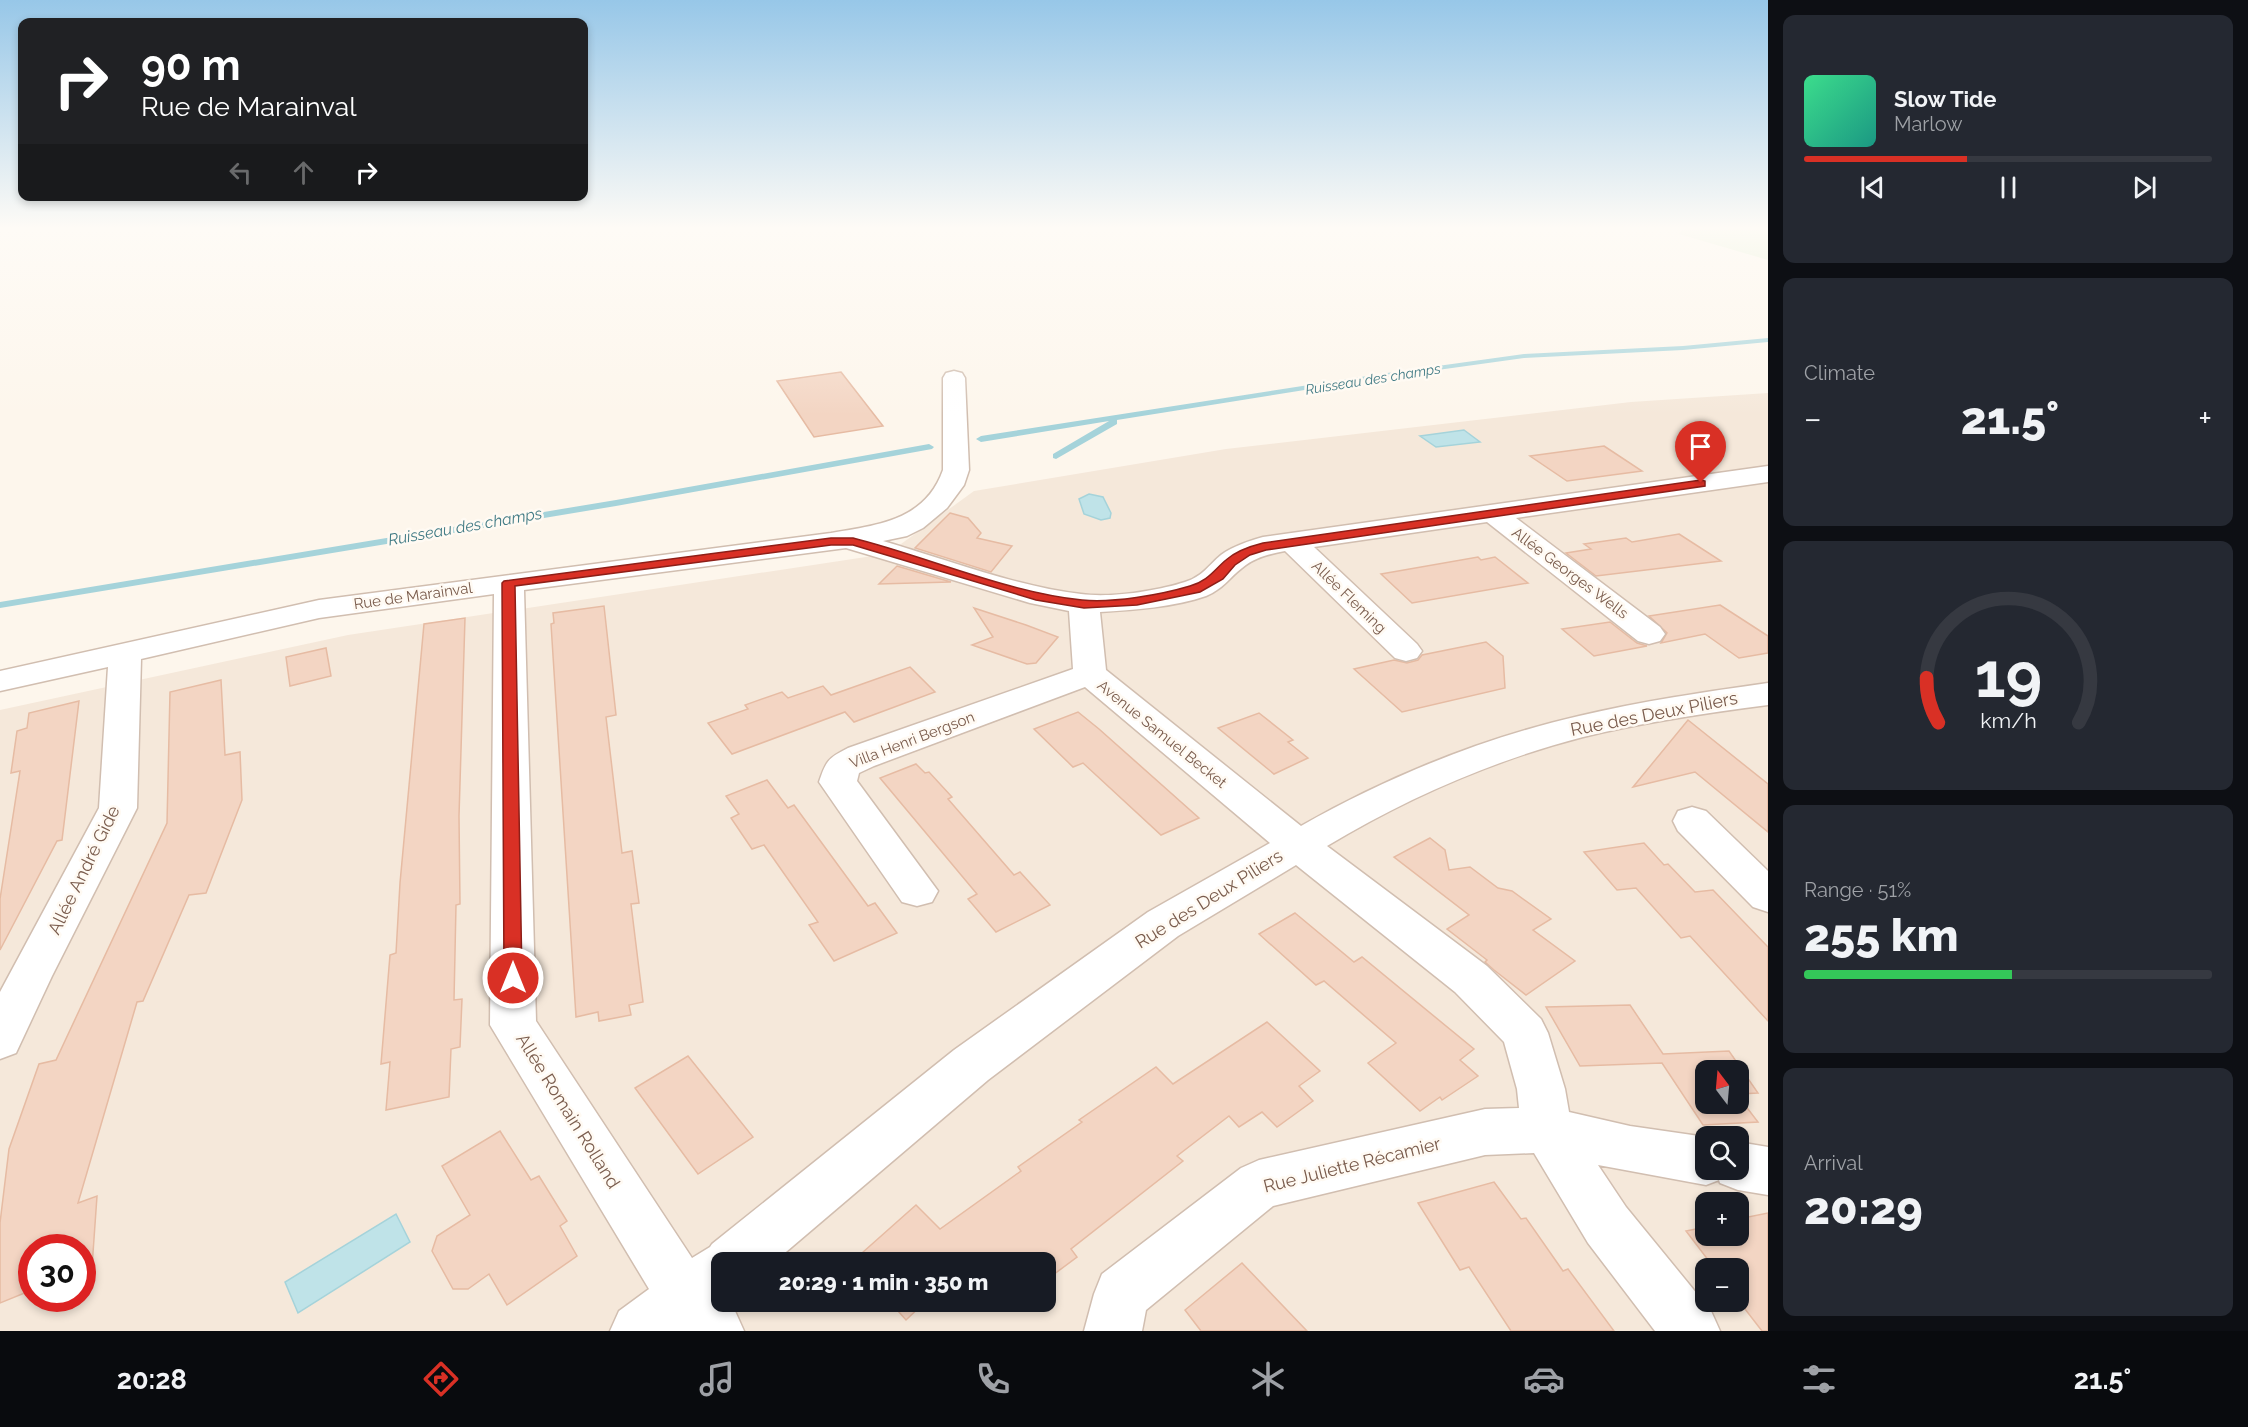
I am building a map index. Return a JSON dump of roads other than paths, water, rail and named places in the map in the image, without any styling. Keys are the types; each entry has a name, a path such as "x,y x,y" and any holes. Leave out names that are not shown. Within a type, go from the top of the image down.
{"street":[{"path":"831,542 897,530 937,502 951,485 956,470 954,378"},
{"path":"831,542 853,542 871,546 1041,597 1084,604 1137,601 1196,589 1218,577 1231,562 1245,553 1263,546 1768,474"},
{"name":"Allée Georges Wells","path":"1491,512 1649,634"},
{"name":"Rue de Marainval","path":"0,681 319,609 831,542"},
{"name":"Allée Fleming","path":"1292,542 1406,651"},
{"name":"Allée Romain Rolland","path":"509,583 513,1025 707,1299"},
{"name":"Avenue Samuel Becket","path":"1084,604 1090,674 1297,844"},
{"name":"Allée André Gide","path":"0,1039 15,978 118,808 125,653"},
{"name":"Villa Henri Bergson","path":"917,891 838,782 843,766 861,757 1090,674"},
{"name":"Rue des Deux Piliers","path":"744,1252 971,1065 1162,924 1297,844 1431,778 1503,749 1579,726 1681,706 1768,694"},
{"path":"1692,821 1768,896"},
{"path":"1297,844 1471,979 1525,1033 1541,1089 1547,1130 1607,1225 1691,1331"},
{"name":"Rue Juliette Récamier","path":"1113,1331 1122,1294 1259,1185 1485,1132 1547,1130 1630,1149 1695,1159"},
{"path":"1749,1168 1768,1171"},
{"path":"639,1331 707,1299"}],"water":[{"path":"1464,430 1480,442 1436,447 1420,436"},
{"path":"1089,494 1103,497 1111,513 1110,518 1101,520 1084,514 1079,499"},
{"path":"396,1214 410,1242 298,1313 285,1282"}],"waterway":[{"name":"Ruisseau des champs","path":"981,439 1380,376 1524,356 1683,348 1768,340"},
{"path":"1056,456 1114,422"},
{"name":"Ruisseau des champs","path":"0,605 616,503 929,447"}]}
